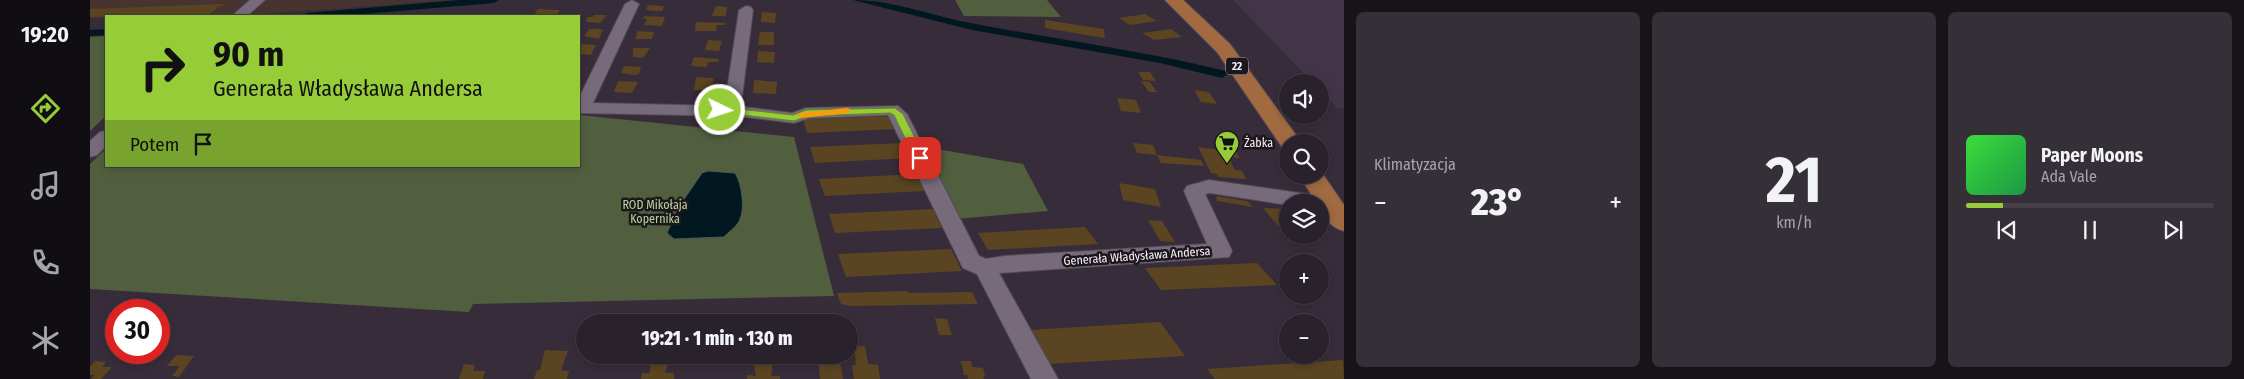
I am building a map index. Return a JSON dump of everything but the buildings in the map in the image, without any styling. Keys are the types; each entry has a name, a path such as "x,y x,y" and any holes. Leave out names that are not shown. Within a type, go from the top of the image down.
{"main road":[{"name":"22","path":"1173,0 1199,21 1220,43 1284,134"},
{"path":"1316,184 1330,207"},
{"path":"1322,184 1330,207"}],"street":[{"path":"240,15 258,0"},
{"path":"632,4 581,107 737,111 794,118 806,113 892,110 898,114 971,262 985,268 1045,379"},
{"path":"737,111 734,97 746,10"},
{"path":"90,151 105,137"},
{"name":"Generała Władysława Andersa","path":"985,268 1004,264 1221,251 1194,191 1209,186 1330,207"}],"shaded area":[{"path":"90,0 453,0 247,15 105,15 105,18 90,18"},
{"path":"1233,0 1344,0 1344,109 1337,108 1329,100 1329,74 1304,74"}],"green space":[{"path":"955,0 1047,0 1061,17 964,16"},
{"path":"105,36 105,117 90,131 90,37"},
{"name":"ROD Mikołaja Kopernika","path":"580,115 794,137 834,296 473,304 469,312 90,289 90,164 105,150 105,167 580,167"},
{"path":"920,146 1023,164 1048,211 956,219"}],"water":[{"path":"708,171 735,173 740,184 742,198 742,212 738,223 724,237 674,239 667,233 678,208 702,173"}],"waterway":[{"path":"319,15 494,0"},
{"path":"858,0 972,27 1129,54 1222,74"},
{"path":"90,33 105,32"}],"slow traffic":[{"path":"801,115 806,113 847,111"}],"place":[{"name":"Żabka","path":"1227,164"}],"route":[{"path":"720,110 794,118 806,113 892,110 898,114 920,158"}]}
